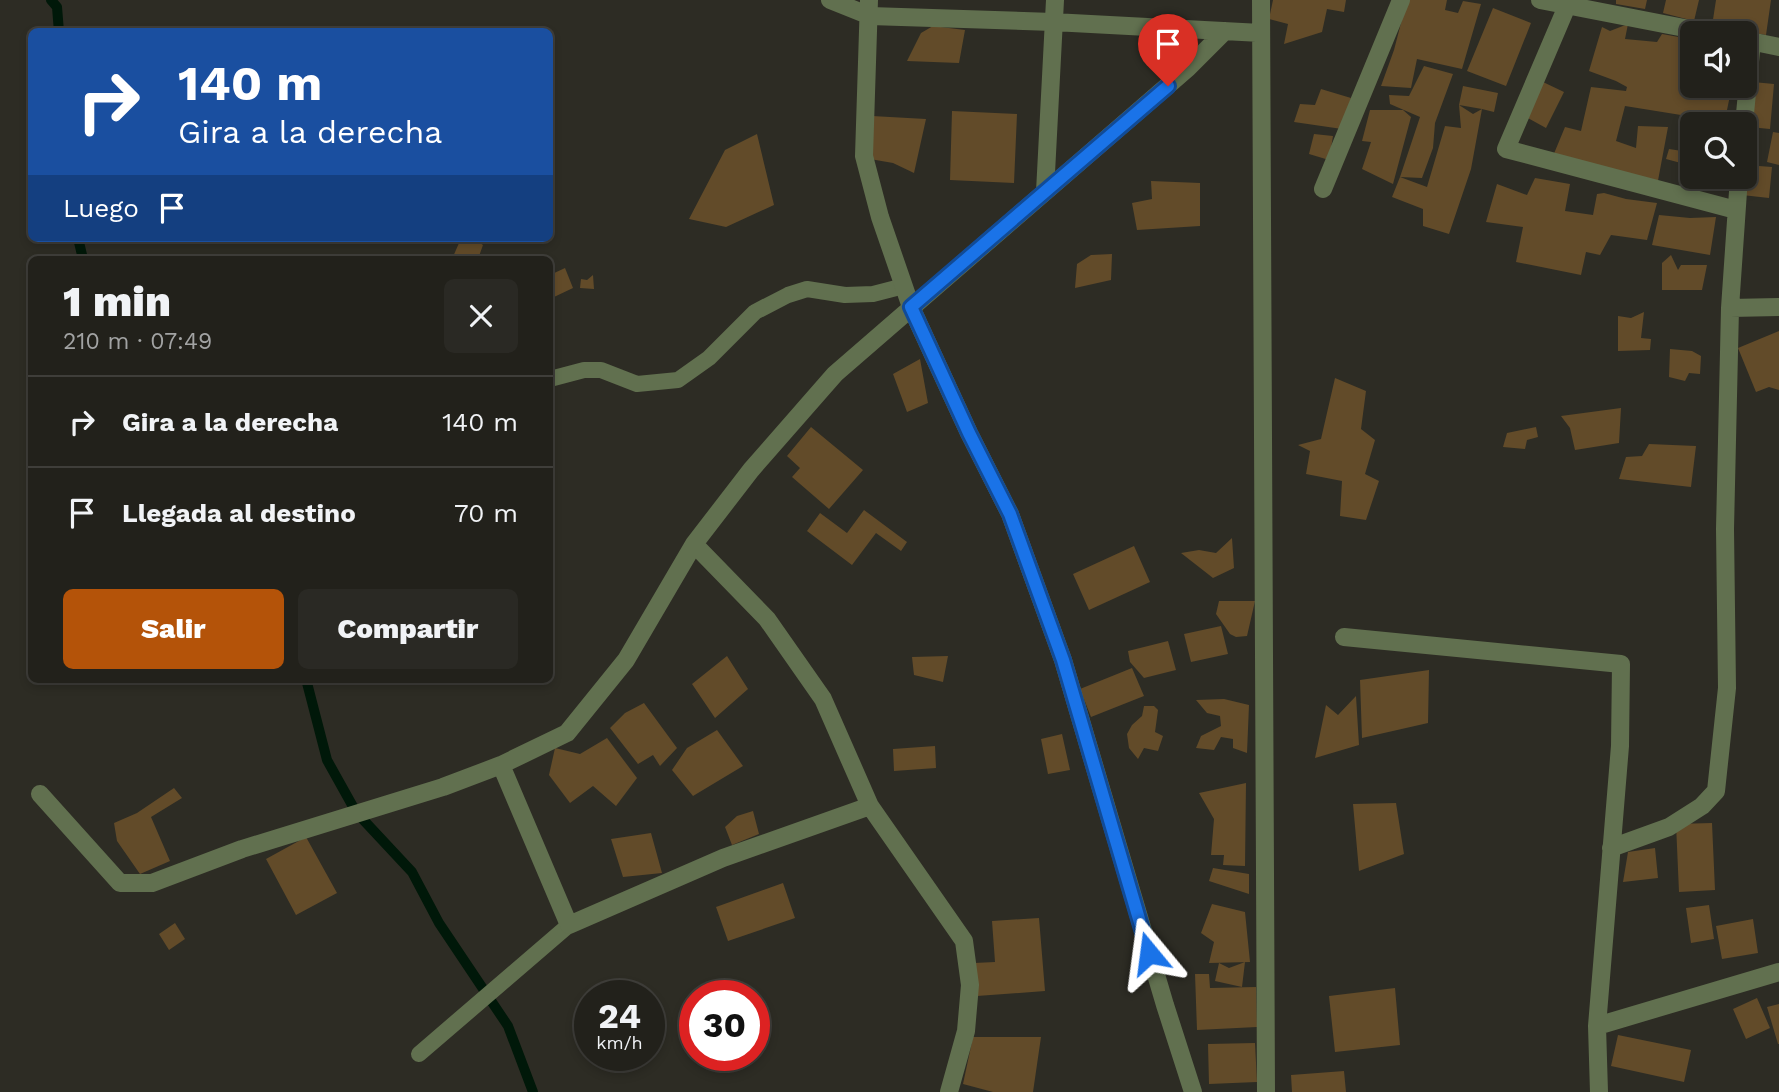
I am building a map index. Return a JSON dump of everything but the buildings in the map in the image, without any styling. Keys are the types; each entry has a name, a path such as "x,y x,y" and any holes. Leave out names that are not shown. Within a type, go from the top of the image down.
{"street":[{"path":"830,0 869,8 1054,22 1261,33"},
{"path":"1045,192 1055,0"},
{"path":"1261,0 1266,1092"},
{"path":"1323,190 1401,0"},
{"path":"1540,0 1680,27"},
{"path":"1567,5 1506,149 1736,210"},
{"path":"869,8 864,156 880,217 911,307 1010,514 1063,660 1165,1005 1194,1092"},
{"path":"40,794 121,883 152,883 242,849 443,787 501,765 567,733 626,660 694,544 751,470 835,374 1188,68 1225,31"},
{"path":"1757,43 1779,47"},
{"path":"1611,848 1669,828 1702,806 1716,791 1727,688 1725,529 1730,308 1738,189"},
{"path":"1730,308 1779,307"},
{"path":"694,544 767,619 823,699 870,806 964,941 970,985 966,1031 948,1092"},
{"path":"1344,637 1621,664 1620,746 1597,1026 1599,1092"},
{"path":"501,765 569,925 723,858 870,806"},
{"path":"1597,1026 1779,972"}],"lane":[{"path":"553,378 584,370 601,370 637,384 678,380 709,358 755,312 788,295 807,289 845,295 873,294 904,286"},
{"path":"419,1054 569,925"}],"waterway":[{"path":"51,0 57,7 59,28"},
{"path":"79,242 82,256"},
{"path":"307,683 327,760 356,812 412,872 439,923 508,1026 533,1092"}],"route":[{"path":"1149,953 1063,660 1010,514 911,307 1168,86"}]}
